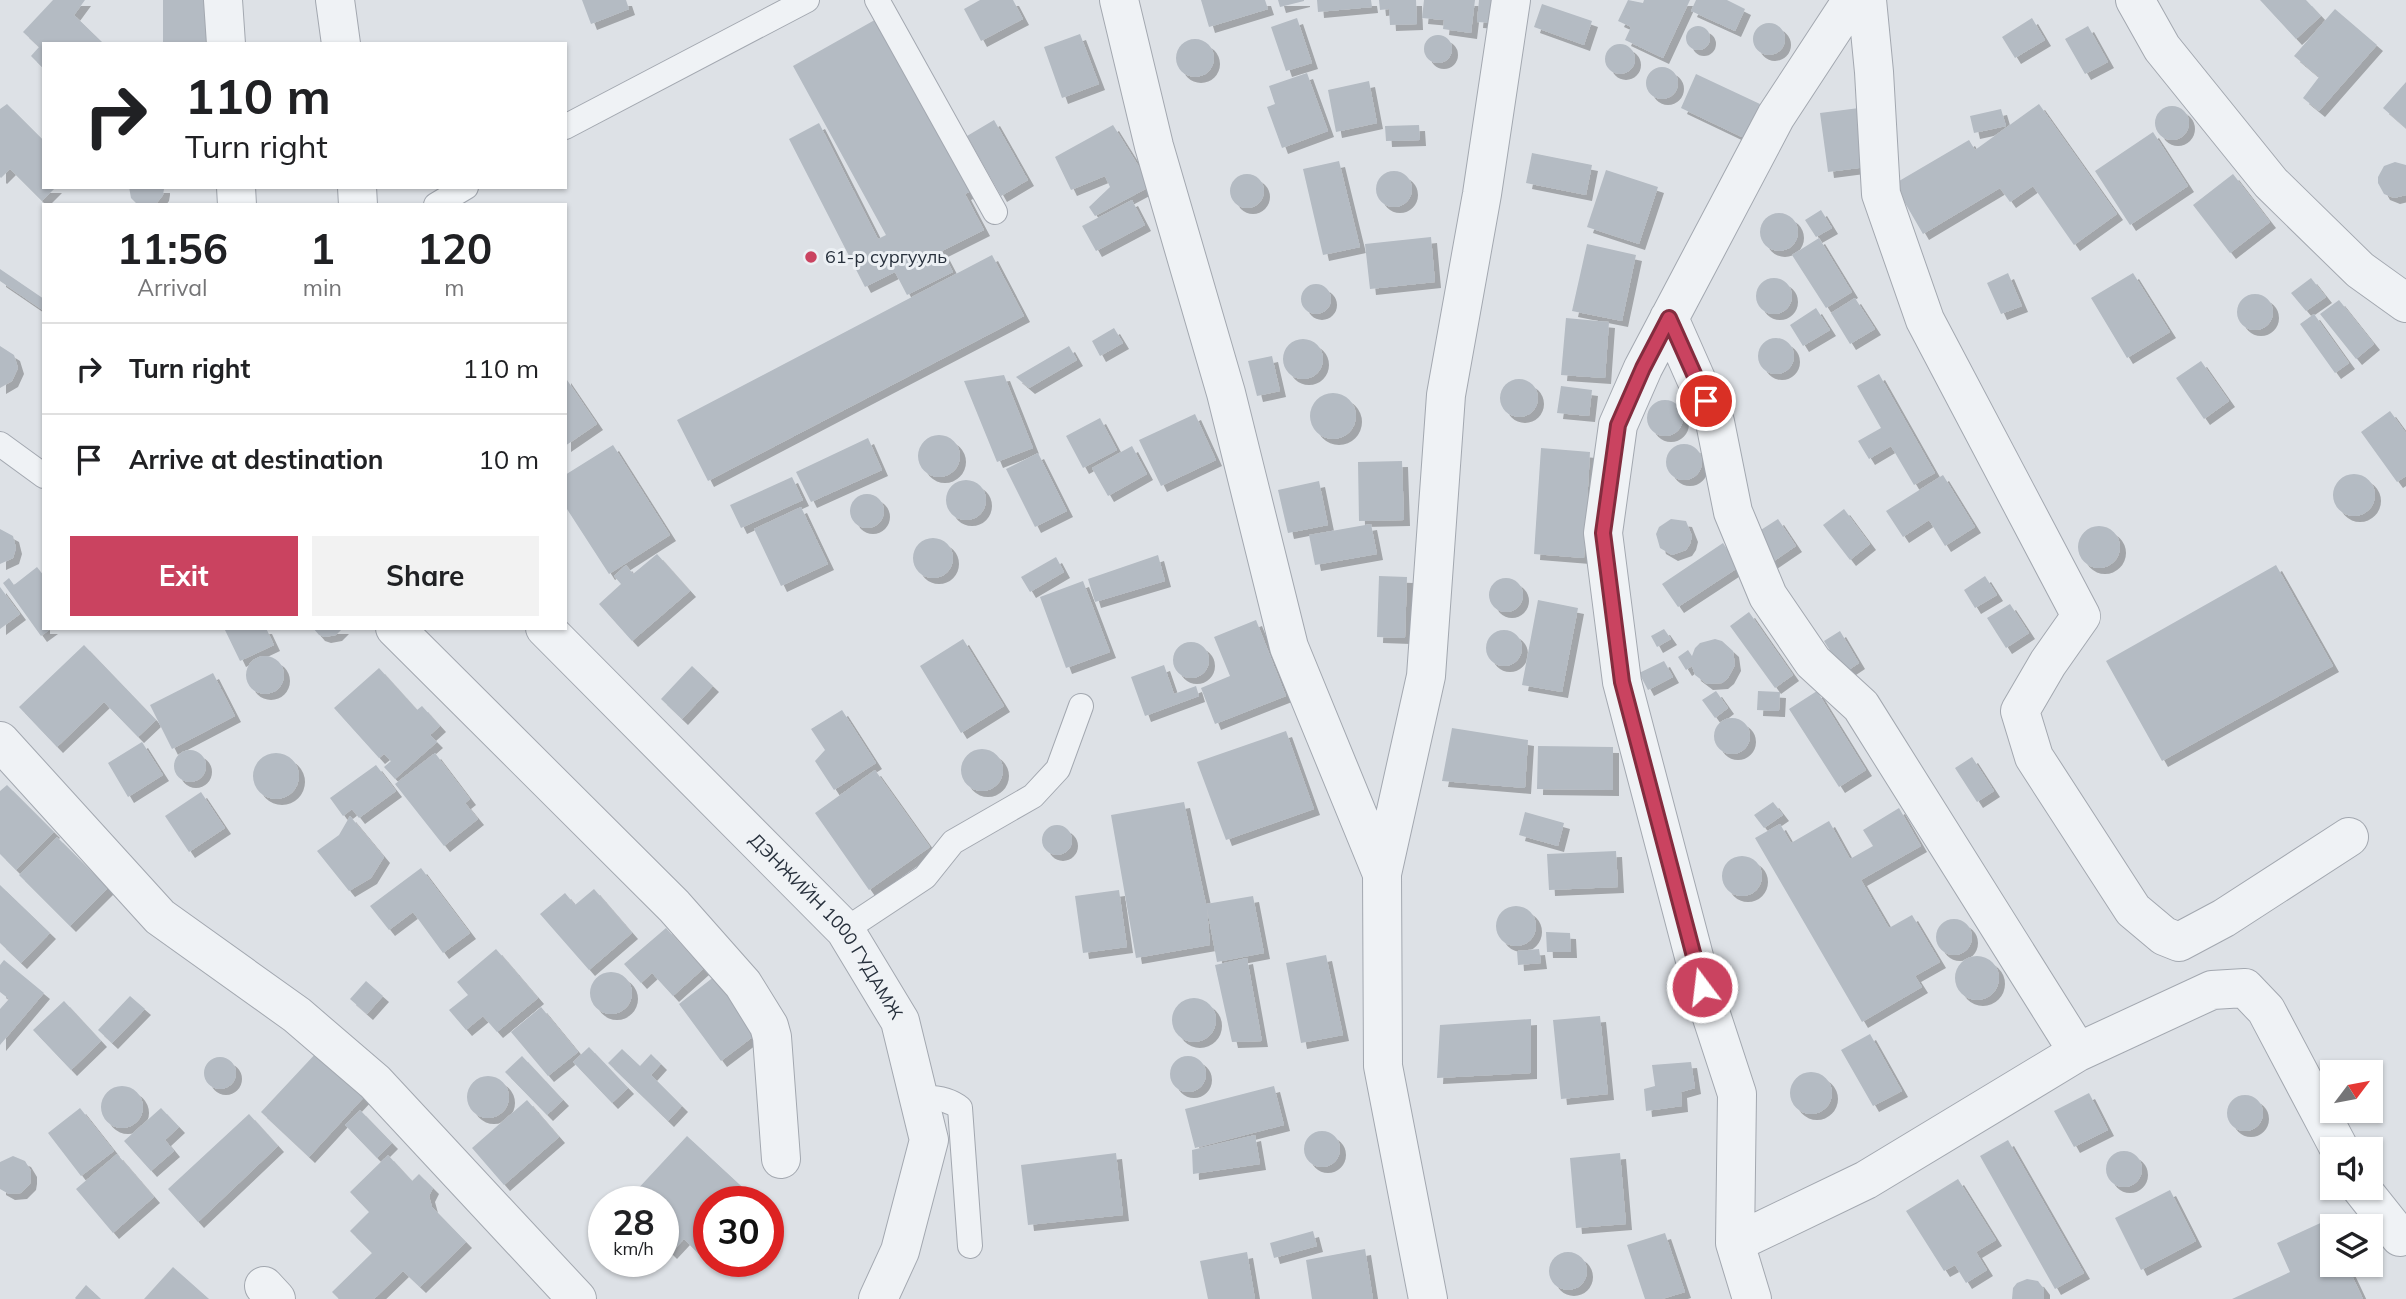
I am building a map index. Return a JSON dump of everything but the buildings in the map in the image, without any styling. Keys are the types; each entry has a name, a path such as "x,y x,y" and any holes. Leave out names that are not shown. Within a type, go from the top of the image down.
{"street":[{"path":"223,0 226,42"},
{"path":"335,0 341,42"},
{"path":"1119,0 1154,146 1226,393 1289,647 1382,874"},
{"path":"1427,1299 1383,1066 1382,874 1426,676 1446,396 1482,194 1511,0"},
{"path":"1752,1299 1735,1243 1737,1094 1702,987 1622,682 1603,533 1618,425 1643,368 1776,116 1852,0"},
{"path":"1867,0 1881,194 1925,320 2081,616 2048,663 2020,711 2034,757 2133,910 2164,936 2179,942 2224,918 2349,836"},
{"path":"2135,0 2162,48 2271,183 2360,270 2406,303"},
{"path":"1669,318 1715,422 1733,512 1768,596 1813,662 1861,706 2078,1052"},
{"path":"397,630 674,906 743,984 769,1026 772,1037 781,1159"},
{"name":"ДЭНЖИЙН 1000 ГУДАМЖ","path":"547,630 845,930 900,1021 929,1140 900,1251 878,1299"},
{"path":"0,741 160,917 298,1015 375,1082 577,1299"},
{"path":"1735,1243 1866,1180 2078,1052 2212,990 2245,988 2266,1010 2333,1137"},
{"path":"2371,1200 2400,1237 2406,1234"}],"lane":[{"path":"567,126 807,0"},
{"path":"877,0 995,212"},
{"path":"439,203 463,189"},
{"path":"0,444 42,475"},
{"path":"845,930 925,877 953,842 1033,796 1058,769 1082,706"},
{"path":"918,1098 932,1097 953,1102 960,1108 970,1246"}],"place":[{"name":"61-р сургууль","path":"811,257"}],"route":[{"path":"1702,987 1622,682 1603,533 1618,425 1669,318 1706,401"}]}
